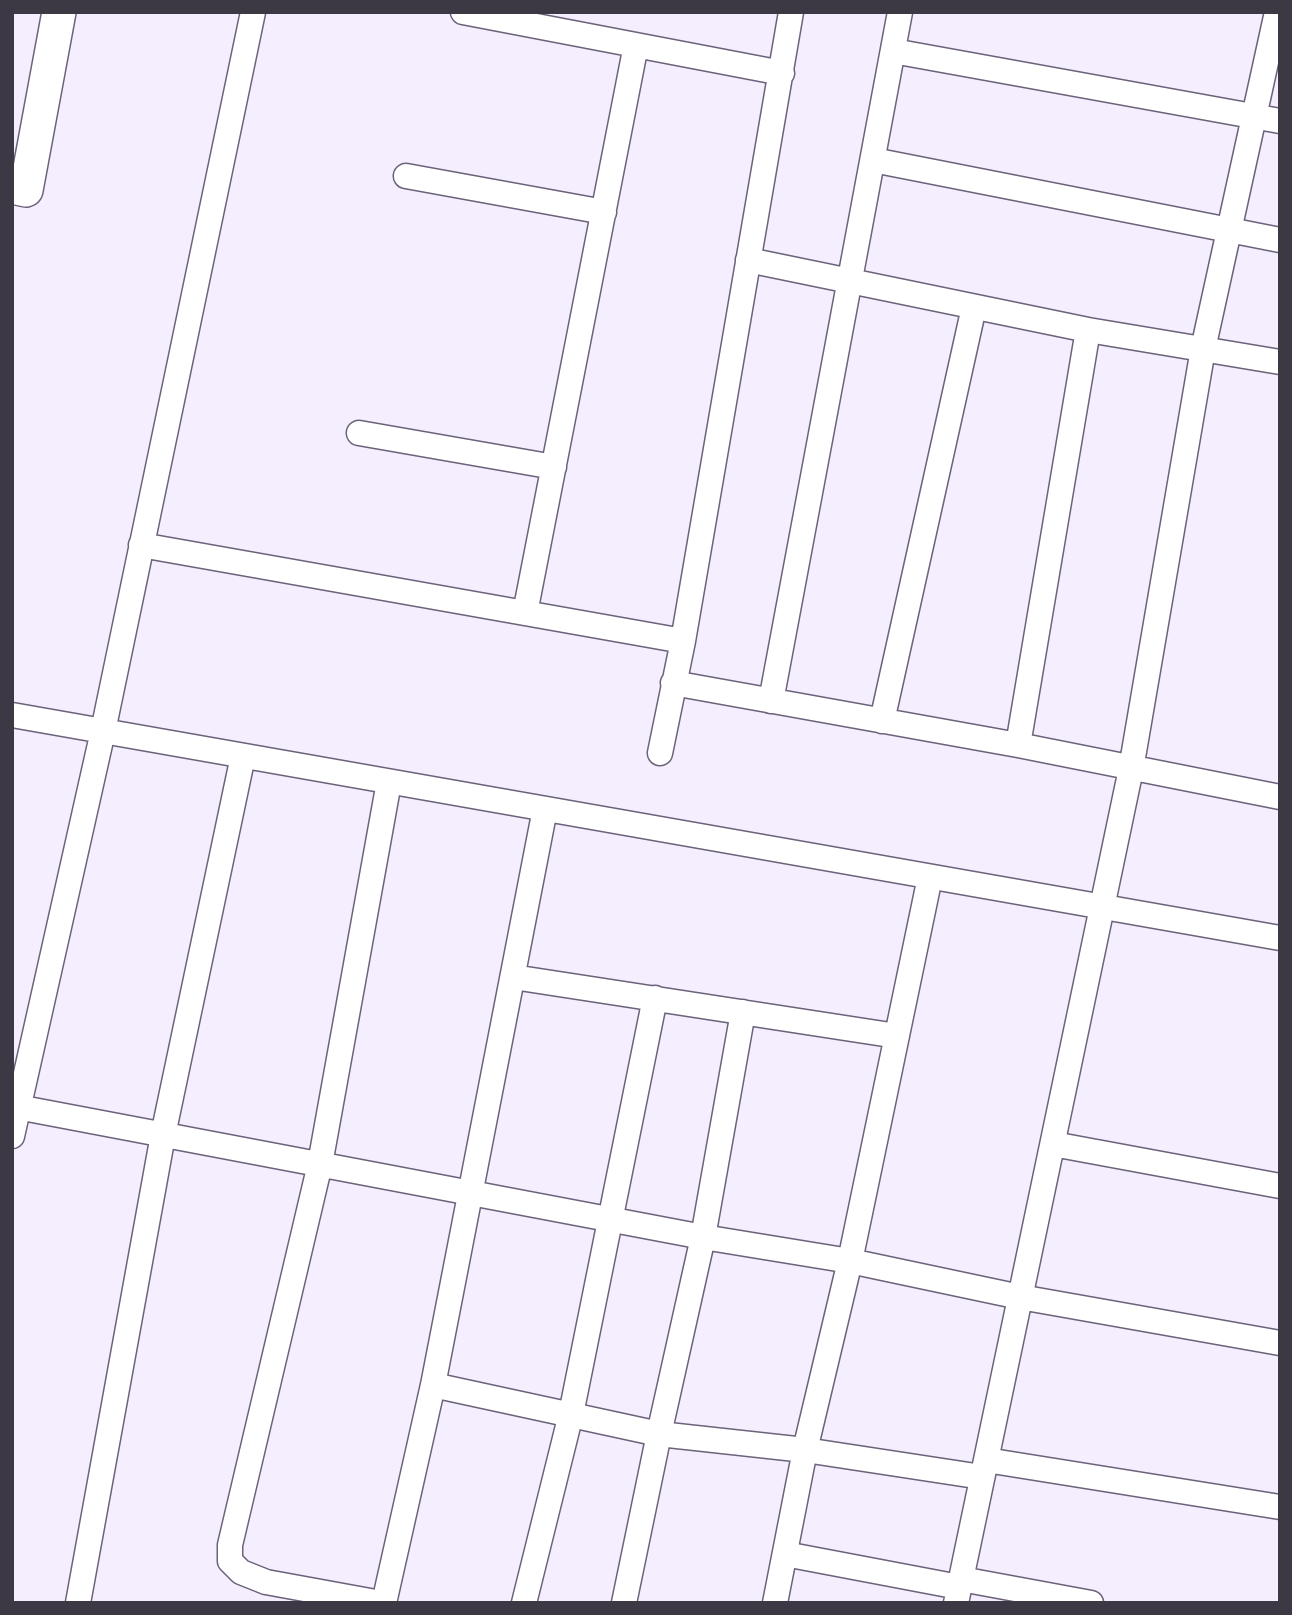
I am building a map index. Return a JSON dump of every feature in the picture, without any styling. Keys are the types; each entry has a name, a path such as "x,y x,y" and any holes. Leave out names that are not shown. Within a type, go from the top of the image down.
{"main road":[{"path":"19,188 59,12"}],"street":[{"path":"12,1136 15,1106 103,731 253,12"},
{"path":"463,12 782,73"},
{"path":"660,753 683,641 791,12"},
{"path":"771,701 900,12"},
{"path":"958,1590 1131,769 1203,349 1277,12"},
{"path":"525,613 636,45"},
{"path":"893,51 1280,121"},
{"path":"873,160 1280,240"},
{"path":"406,176 604,212"},
{"path":"748,260 1088,330 1280,362"},
{"path":"882,721 974,307"},
{"path":"1018,745 1088,330"},
{"path":"359,433 554,467"},
{"path":"141,545 683,641"},
{"path":"673,683 1018,745 1280,797"},
{"path":"12,715 1280,939"},
{"path":"78,1603 163,1135 243,756"},
{"path":"389,782 320,1164 230,1545 230,1561 241,1572 266,1582 383,1603 433,1385 545,809"},
{"path":"775,1603 805,1450 850,1261 930,877"},
{"path":"513,977 897,1036"},
{"path":"523,1603 571,1414 655,999"},
{"path":"624,1603 703,1237 743,1012"},
{"path":"15,1106 703,1237 850,1261 1020,1297 1280,1343"},
{"path":"1053,1144 1280,1186"},
{"path":"433,1385 659,1434 984,1468 1280,1507"},
{"path":"785,1554 958,1590 1091,1603"}]}
